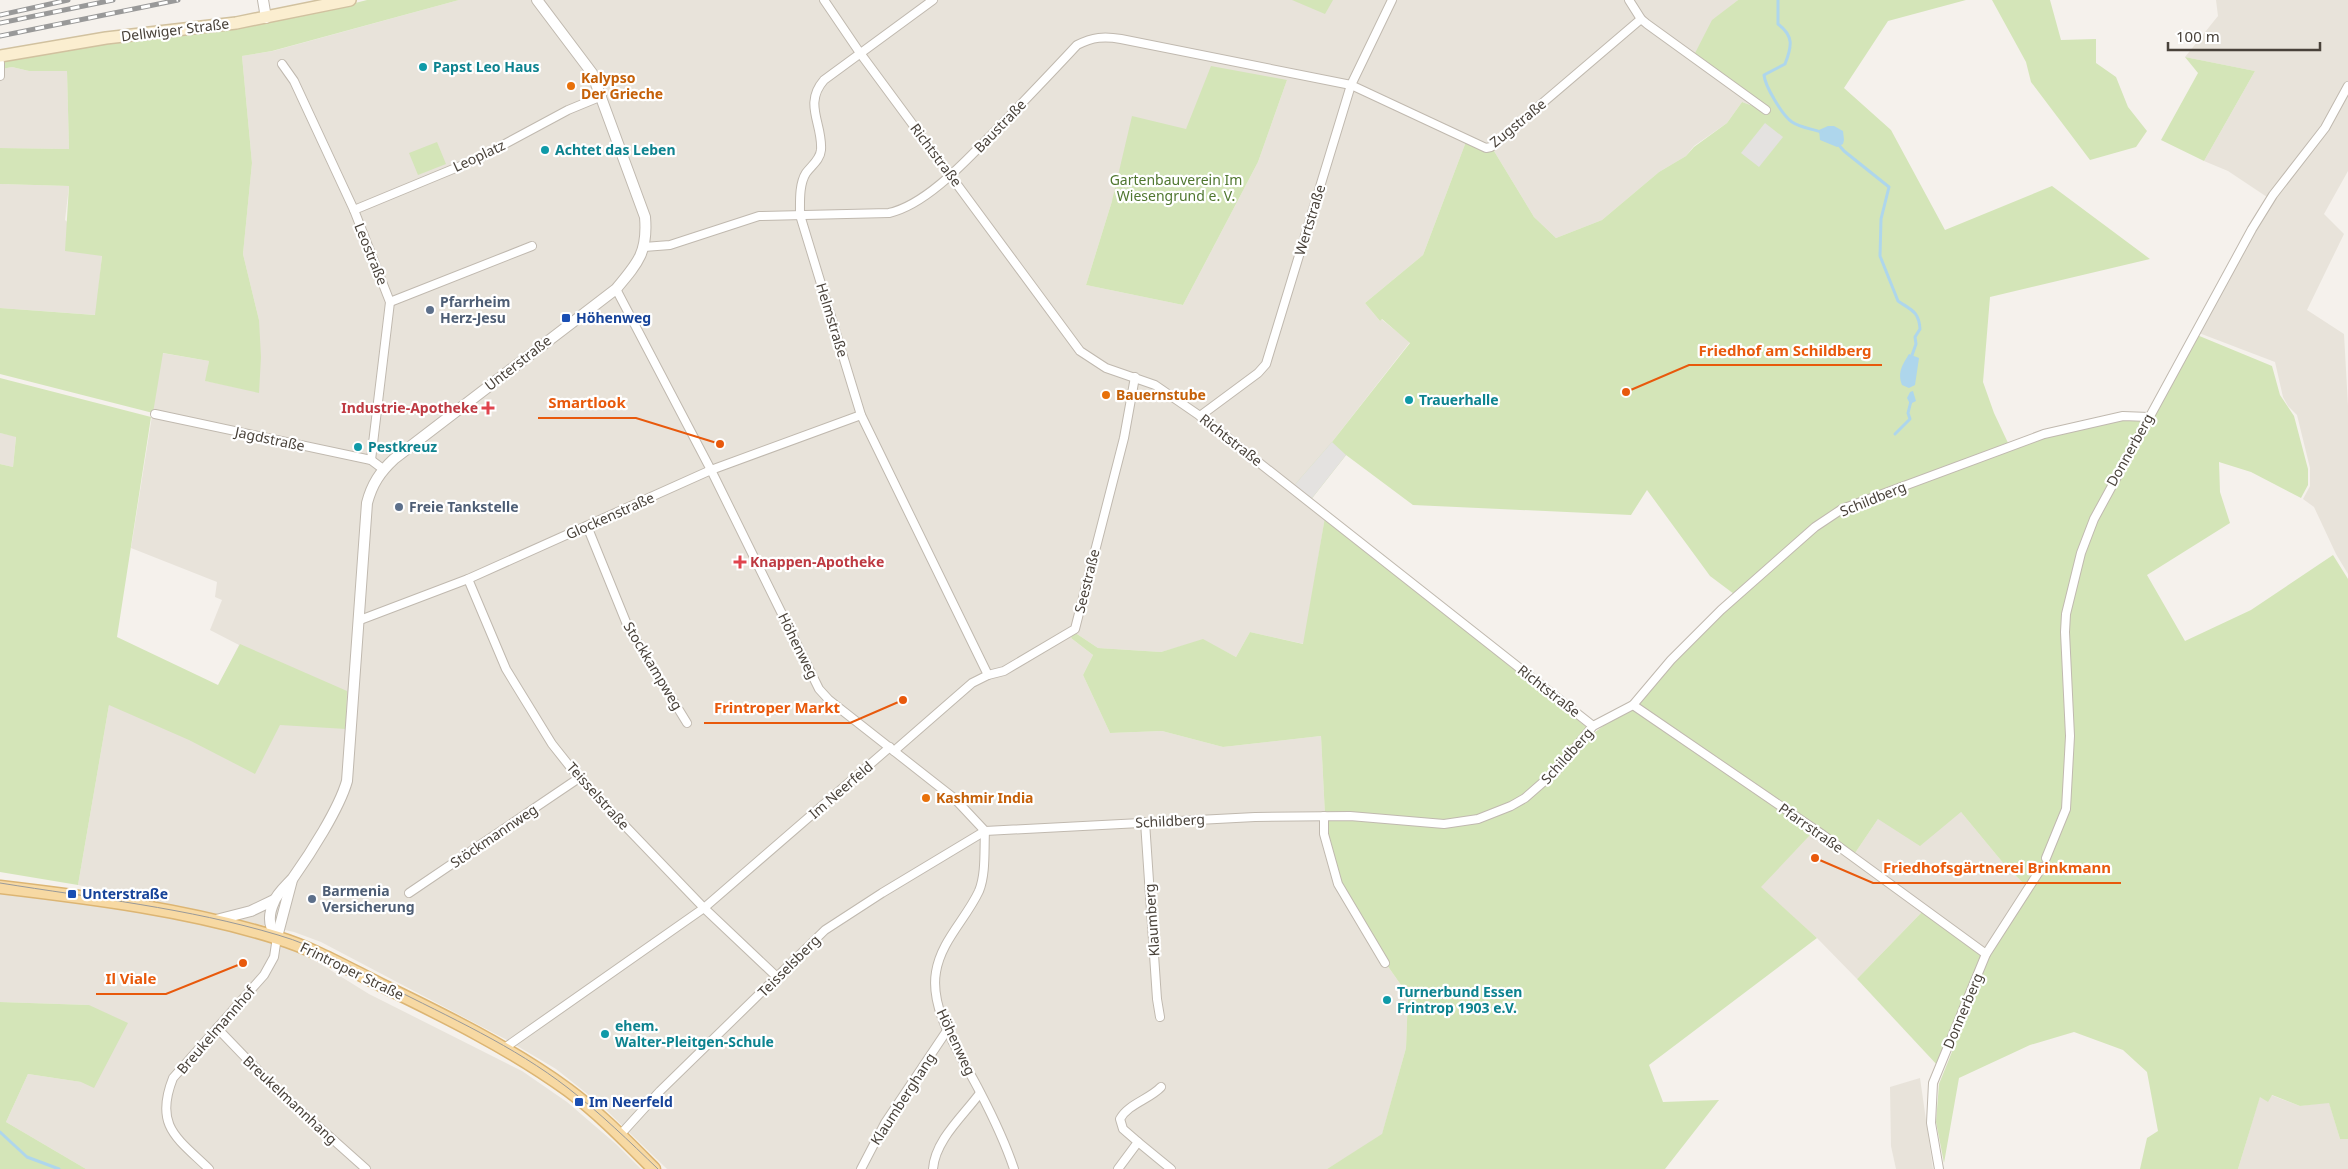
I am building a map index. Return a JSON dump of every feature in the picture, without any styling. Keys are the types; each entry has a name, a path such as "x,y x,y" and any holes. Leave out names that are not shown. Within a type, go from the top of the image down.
{"main road":[{"name":"Dellwiger Straße","path":"0,56 106,38 266,18 350,0"},
{"name":"Frintroper Straße","path":"0,887 98,900 209,921 277,937 299,945 341,964 503,1049 569,1092 620,1135 654,1169"}],"street":[{"path":"263,0 266,18"},
{"name":"Unterstraße","path":"277,937 270,928 269,920 274,900 293,877 340,801 347,781 367,503 373,484 383,469 616,289 636,265 644,247 647,236 646,217 602,96 584,62 537,0"},
{"name":"Richtstraße","path":"824,0 860,53 1080,351 1106,368 1135,377 1174,396 1593,726"},
{"name":"Helmstraße","path":"933,0 824,80 816,89 814,108 821,150 819,158 805,174 800,190 800,215 861,415 988,674"},
{"name":"Wertstraße","path":"1200,416 1258,373 1266,364 1351,85 1392,0"},
{"path":"1629,0 1641,19 1766,110"},
{"name":"Zugstraße","path":"1351,85 1488,148 1641,19"},
{"name":"Baustraße","path":"644,247 670,245 748,218 889,213 898,211 911,204 951,174 1077,45 1089,39 1104,36 1122,39 1351,85"},
{"path":"0,63 0,76"},
{"name":"Leostraße","path":"282,64 294,81 354,210 390,302 372,460"},
{"name":"Donnerberg","path":"2046,858 2066,809 2070,736 2065,632 2070,593 2080,553 2094,518 2252,229 2273,195 2325,128 2348,86"},
{"name":"Leoplatz","path":"354,210 475,160 568,110 602,96"},
{"path":"390,302 532,246"},
{"name":"Höhenweg","path":"616,289 711,470 819,689 829,700 955,799 986,831 980,887 943,950 936,973 937,1001 948,1030 998,1129 1014,1169"},
{"name":"Seestraße","path":"892,749 972,683 988,674 1004,671 1075,629 1124,438 1135,377"},
{"name":"Jagdstraße","path":"155,414 372,460 383,469"},
{"name":"Glockenstraße","path":"360,620 468,579 711,470 861,415"},
{"name":"Schildberg","path":"986,831 1255,817 1350,816 1444,824 1478,819 1495,814 1525,798 1542,785 1557,770 1593,726 1633,705 1671,660 1721,610 1816,527 1842,510 2044,434 2123,416 2149,417"},
{"name":"Stockkampweg","path":"587,526 628,627 687,723"},
{"name":"Teisselstraße","path":"468,579 506,669 552,744 579,778 704,908 778,978"},
{"name":"Pfarrstraße","path":"1633,705 1823,836 1986,954"},
{"name":"Im Neerfeld","path":"503,1049 704,908 892,749"},
{"name":"Stöckmannweg","path":"409,893 579,778"},
{"path":"1324,816 1324,834 1338,884 1384,963"},
{"name":"Klaumberg","path":"1145,822 1157,999 1160,1017"},
{"name":"Teisselsberg","path":"620,1135 660,1092 825,930 882,893 986,831"},
{"name":"Donnerberg","path":"1939,1169 1931,1123 1933,1083 1986,954 2042,867"},
{"name":"Unterstraße","path":"277,937 293,877"},
{"path":"209,921 235,917 274,900"},
{"name":"Breukelmannhof","path":"209,1169 171,1132 166,1113 166,1095 173,1078 264,975 274,957 277,937"},
{"name":"Breukelmannhang","path":"217,1028 273,1086 366,1169"},
{"name":"Klaumberghang","path":"861,1169 885,1122 948,1030"},
{"path":"1161,1087 1150,1098 1127,1111 1120,1119 1123,1129 1171,1169"},
{"name":"Höhenweg","path":"933,1169 937,1152 942,1142 980,1093"},
{"path":"1118,1169 1138,1142"}],"shaded area":[{"path":"459,0 1738,0 1713,20 1740,88 1762,102 1756,107 1742,102 1727,123 1694,146 1686,156 1659,172 1602,220 1556,238 1534,217 1494,151 1467,139 1423,255 1365,303 1380,321 1381,319 1410,342 1332,442 1346,455 1309,502 1325,517 1304,644 1250,632 1236,657 1203,640 1161,652 1098,648 1074,632 1071,638 1093,655 1083,675 1110,733 1162,731 1223,747 1321,736 1326,835 1387,965 1408,995 1406,1048 1382,1135 1327,1169 667,1169 600,1104 556,1069 507,1040 321,942 294,932 78,885 109,705 219,685 239,645 210,630 222,600 215,597 217,582 131,548 162,353 209,361 206,381 259,392 259,320 243,254 252,163 242,56 273,51","holes":["1287,80 1258,162 1183,305 1086,285 1112,201 1186,129"]},
{"path":"2216,0 2348,0 2348,171 2324,214 2344,234 2307,310 2344,334 2348,406 2348,574 2336,554 2314,507 2303,499 2310,486 2310,468 2297,415 2288,406 2283,397 2275,362 2199,333 2270,199 2228,171 2204,161 2255,71 2185,57 2218,16"},
{"path":"12,67 29,71 67,71 69,149 0,148 0,81 2,69"},
{"path":"1765,123 1783,137 1759,167 1741,153"},
{"path":"0,184 69,186 65,220 102,255 96,315 0,308"},
{"path":"0,433 16,436 13,467 0,464"},
{"path":"1332,442 1346,455 1309,502 1291,489"},
{"path":"1961,812 2004,864 2029,889 1985,952 1853,856 1878,819"},
{"path":"1812,833 1922,912 1857,979 1817,938 1760,887"},
{"path":"0,889 165,916 276,942 306,955 369,994 522,1071 567,1102 616,1144 641,1169 86,1169 6,1122 28,1074 81,1082 89,1005 0,1002"},
{"path":"1920,1078 1933,1169 1896,1169 1891,1146 1890,1087"},
{"path":"2271,1095 2300,1106 2329,1102 2340,1139 2348,1139 2348,1169 2238,1169 2260,1096"}],"green space":[{"path":"367,0 459,0 272,51 242,56 252,163 243,254 259,320 261,357 259,393 205,381 209,361 163,353 153,413 0,374 0,308 95,315 102,256 65,251 69,186 0,184 0,148 69,149 67,71 29,71 12,67 2,69 4,58 316,13"},
{"path":"1292,0 1333,0 1325,14"},
{"path":"1738,0 1966,0 1888,21 1844,88 1891,130 1945,230 2052,186 2150,259 1990,297 1983,382 1994,413 2009,445 2132,415 2146,417 2110,484 2068,591 2069,736 2065,808 2038,873 2029,889 2004,864 1961,812 1920,846 1878,819 1853,856 1635,701 1734,594 1710,576 1647,490 1631,515 1413,505 1346,455 1309,502 1291,489 1332,442 1410,343 1382,319 1380,321 1365,303 1423,255 1467,139 1494,151 1534,217 1556,238 1602,220 1659,172 1686,156 1694,147 1727,123 1742,102 1756,107 1762,102 1693,57 1712,20"},
{"path":"1992,0 2050,0 2061,40 2096,39 2096,63 2116,77 2128,107 2147,131 2136,147 2090,160 2031,82 2026,62"},
{"path":"2185,57 2255,71 2204,161 2161,140 2198,73"},
{"name":"Gartenbauverein Im Wiesengrund e. V.","path":"1211,66 1287,80 1258,162 1183,305 1086,285 1112,201 1132,116 1186,129"},
{"path":"437,142 446,164 418,175 409,153"},
{"path":"2197,335 2272,366 2280,395 2294,416 2308,469 2308,485 2301,498 2251,472 2219,462 2220,492 2230,523 2147,575 2185,641 2251,610 2333,555 2348,579 2348,1139 2340,1139 2329,1103 2300,1106 2272,1095 2268,1102 2260,1097 2238,1169 2140,1169 2147,1138 2158,1131 2147,1072 2123,1050 2074,1032 2030,1045 1959,1078 1944,1163 1936,1122 1939,1084 1977,990 1987,955 2040,876 2067,809 2067,632 2072,592 2095,519"},
{"path":"0,378 151,417 117,637 218,685 240,644 347,691 346,729 280,725 255,774 189,740 109,705 78,885 0,872 0,464 13,467 16,437 0,433"},
{"path":"1325,517 1594,733 1633,703 1812,833 1761,887 1817,938 1649,1065 1663,1102 1719,1100 1665,1169 1327,1169 1382,1134 1406,1048 1408,995 1387,965 1337,881 1326,835 1321,736 1223,747 1162,731 1110,733 1083,675 1093,655 1071,638 1074,632 1098,648 1161,652 1203,639 1236,657 1250,632 1303,644"},
{"path":"1922,912 1984,955 1939,1067 1857,979"},
{"path":"0,1002 89,1005 128,1023 94,1088 81,1082 28,1074 6,1122 86,1169 0,1169"}],"water":[{"path":"1828,126 1834,126 1843,131 1843,144 1837,147 1820,140 1819,130"},
{"path":"1909,354 1919,358 1915,385 1909,388 1902,385 1900,376 1901,368"},
{"path":"1913,391 1916,401 1910,404 1907,398 1910,392"}],"waterway":[{"path":"1778,0 1778,24 1787,33 1790,47 1785,64 1764,75 1765,80 1775,100 1792,122 1821,132"},
{"path":"1838,144 1889,187 1881,219 1880,256 1898,301 1914,312 1918,318 1920,329 1915,337 1916,344 1911,358"},
{"path":"1895,434 1910,419 1908,413 1911,401"},
{"path":"0,1132 27,1157 59,1169"}],"tram line":[{"path":"0,883 140,904 210,918 278,935 307,945 458,1021 526,1059 568,1088 614,1127 658,1169"}],"railway":[{"path":"0,15 68,0"},
{"path":"0,23 113,0"},
{"path":"0,36 178,0"}],"place":[{"name":"Papst Leo Haus","path":"423,67"},
{"name":"Kalypso Der Grieche","path":"571,86"},
{"name":"Achtet das Leben","path":"545,150"},
{"name":"Pfarrheim Herz-Jesu","path":"430,310"},
{"name":"Höhenweg","path":"566,318"},
{"name":"Friedhof am Schildberg","path":"1626,392"},
{"name":"Bauernstube","path":"1106,395"},
{"name":"Trauerhalle","path":"1409,400"},
{"name":"Industrie-Apotheke","path":"488,408"},
{"name":"Smartlook","path":"720,444"},
{"name":"Pestkreuz","path":"358,447"},
{"name":"Freie Tankstelle","path":"399,507"},
{"name":"Knappen-Apotheke","path":"740,562"},
{"name":"Frintroper Markt","path":"903,700"},
{"name":"Kashmir India","path":"926,798"},
{"name":"Friedhofsgärtnerei Brinkmann","path":"1815,858"},
{"name":"Unterstraße","path":"72,894"},
{"name":"Barmenia Versicherung","path":"312,899"},
{"name":"Il Viale","path":"243,963"},
{"name":"Turnerbund Essen Frintrop 1903 e.V.","path":"1387,1000"},
{"name":"ehem. Walter-Pleitgen-Schule","path":"605,1034"},
{"name":"Im Neerfeld","path":"579,1102"}]}
